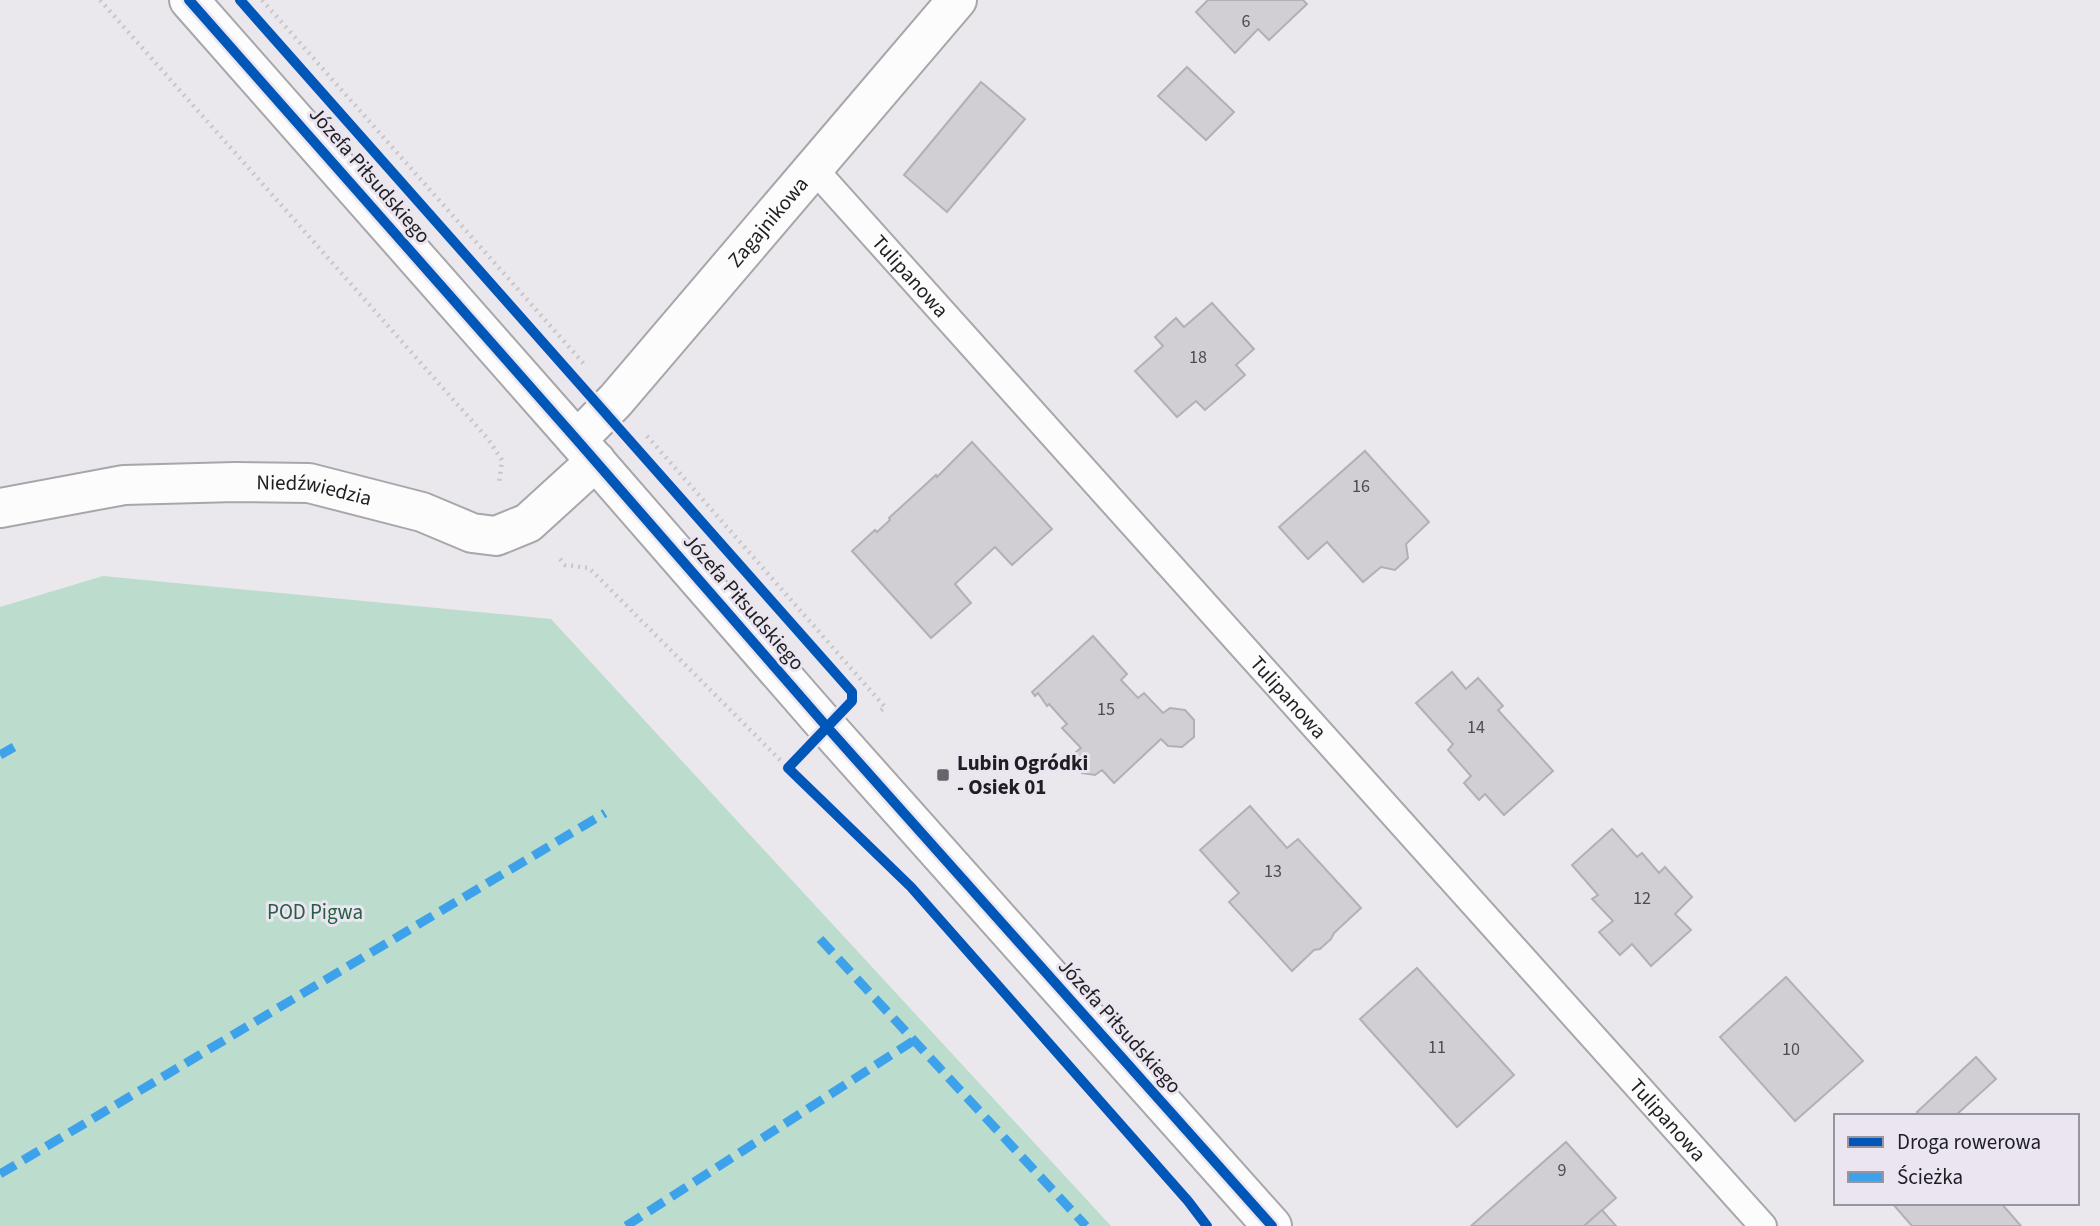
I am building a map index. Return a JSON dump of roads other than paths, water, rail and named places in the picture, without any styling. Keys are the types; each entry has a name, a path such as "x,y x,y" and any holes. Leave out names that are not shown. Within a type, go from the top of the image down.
{"street":[{"name":"Józefa Piłsudskiego","path":"189,0 827,727 1272,1226"},
{"name":"Zagajnikowa","path":"586,450 616,400 957,0"},
{"name":"Niedźwiedzia","path":"0,508 124,485 309,483 422,512 472,533 496,536 528,523 586,450"}],"lane":[{"name":"Tulipanowa","path":"814,169 1763,1226"}],"place":[{"name":"Lubin Ogródki - Osiek 01","path":"943,775"}],"park label":[{"name":"POD Pigwa","path":"315,912"}]}
